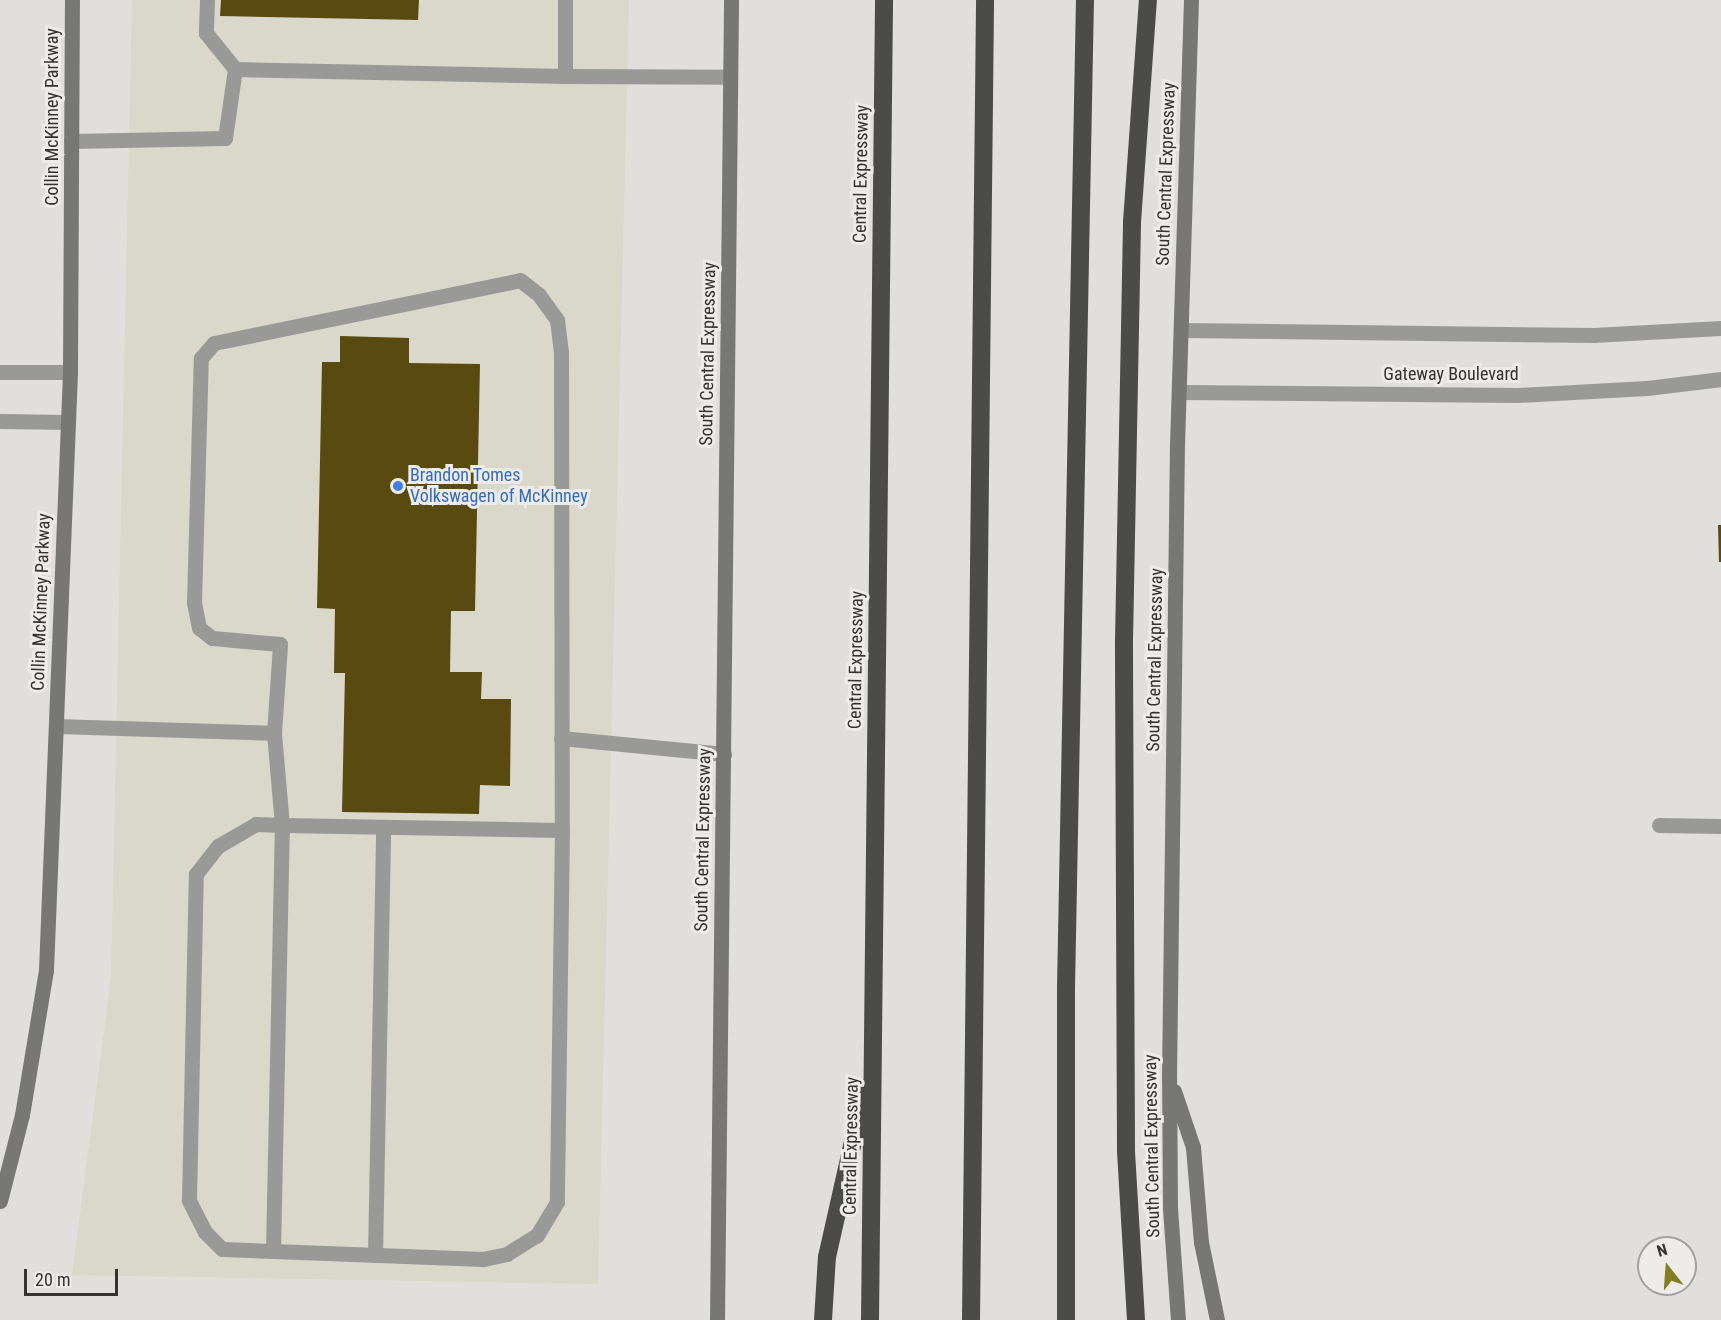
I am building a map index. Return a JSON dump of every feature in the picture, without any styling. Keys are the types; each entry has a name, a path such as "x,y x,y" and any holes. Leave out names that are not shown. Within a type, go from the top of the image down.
{"highway":[{"name":"Central Expressway","path":"870,1320 884,0"},
{"path":"971,1320 985,0"},
{"path":"1066,1320 1066,976 1087,0"},
{"path":"1136,1320 1126,1150 1125,641 1132,222 1148,0"},
{"path":"823,1320 826,1257 873,1054"}],"main road":[{"name":"Collin McKinney Parkway","path":"0,1201 22,1115 46,970 70,372 72,0"},
{"name":"South Central Expressway","path":"717,1320 731,0"},
{"name":"South Central Expressway","path":"1178,1320 1170,1208 1169,1078 1181,330 1191,0"},
{"path":"1169,1078 1193,1148 1201,1242 1217,1320"}],"street":[{"path":"71,141 225,138 235,69 206,33 207,0"},
{"path":"565,0 565,76"},
{"path":"235,69 730,77"},
{"path":"273,1251 282,825 274,733 280,644 212,638 199,628 194,603 201,358 214,343 233,336 520,280 539,295 557,320 561,353 562,830 557,1202 537,1235 507,1254 483,1259 375,1255 273,1251 222,1249 205,1232 189,1200 196,874 218,846 256,824 282,825 383,827 562,830"},
{"path":"1181,330 1594,335 1721,328"},
{"path":"0,372 70,372"},
{"name":"Gateway Boulevard","path":"1180,392 1517,395 1647,388 1721,379"},
{"path":"0,421 68,422"},
{"path":"56,726 274,733"},
{"path":"561,738 724,753"},
{"path":"1659,825 1721,826"},
{"path":"375,1255 383,827"}],"shaded area":[{"path":"132,0 629,0 598,1284 72,1275 111,978"}],"building":[{"path":"221,0 419,0 418,20 220,16"},
{"name":"Brandon Tomes Volkswagen of McKinney","path":"340,336 409,338 409,363 480,364 475,611 451,611 450,672 482,672 481,699 511,699 510,786 480,785 479,814 342,812 345,673 334,673 335,609 317,608 322,362 340,362"},
{"path":"1718,525 1721,525 1721,562 1719,562"}],"place":[{"name":"Brandon Tomes Volkswagen of McKinney","path":"398,486"}]}
